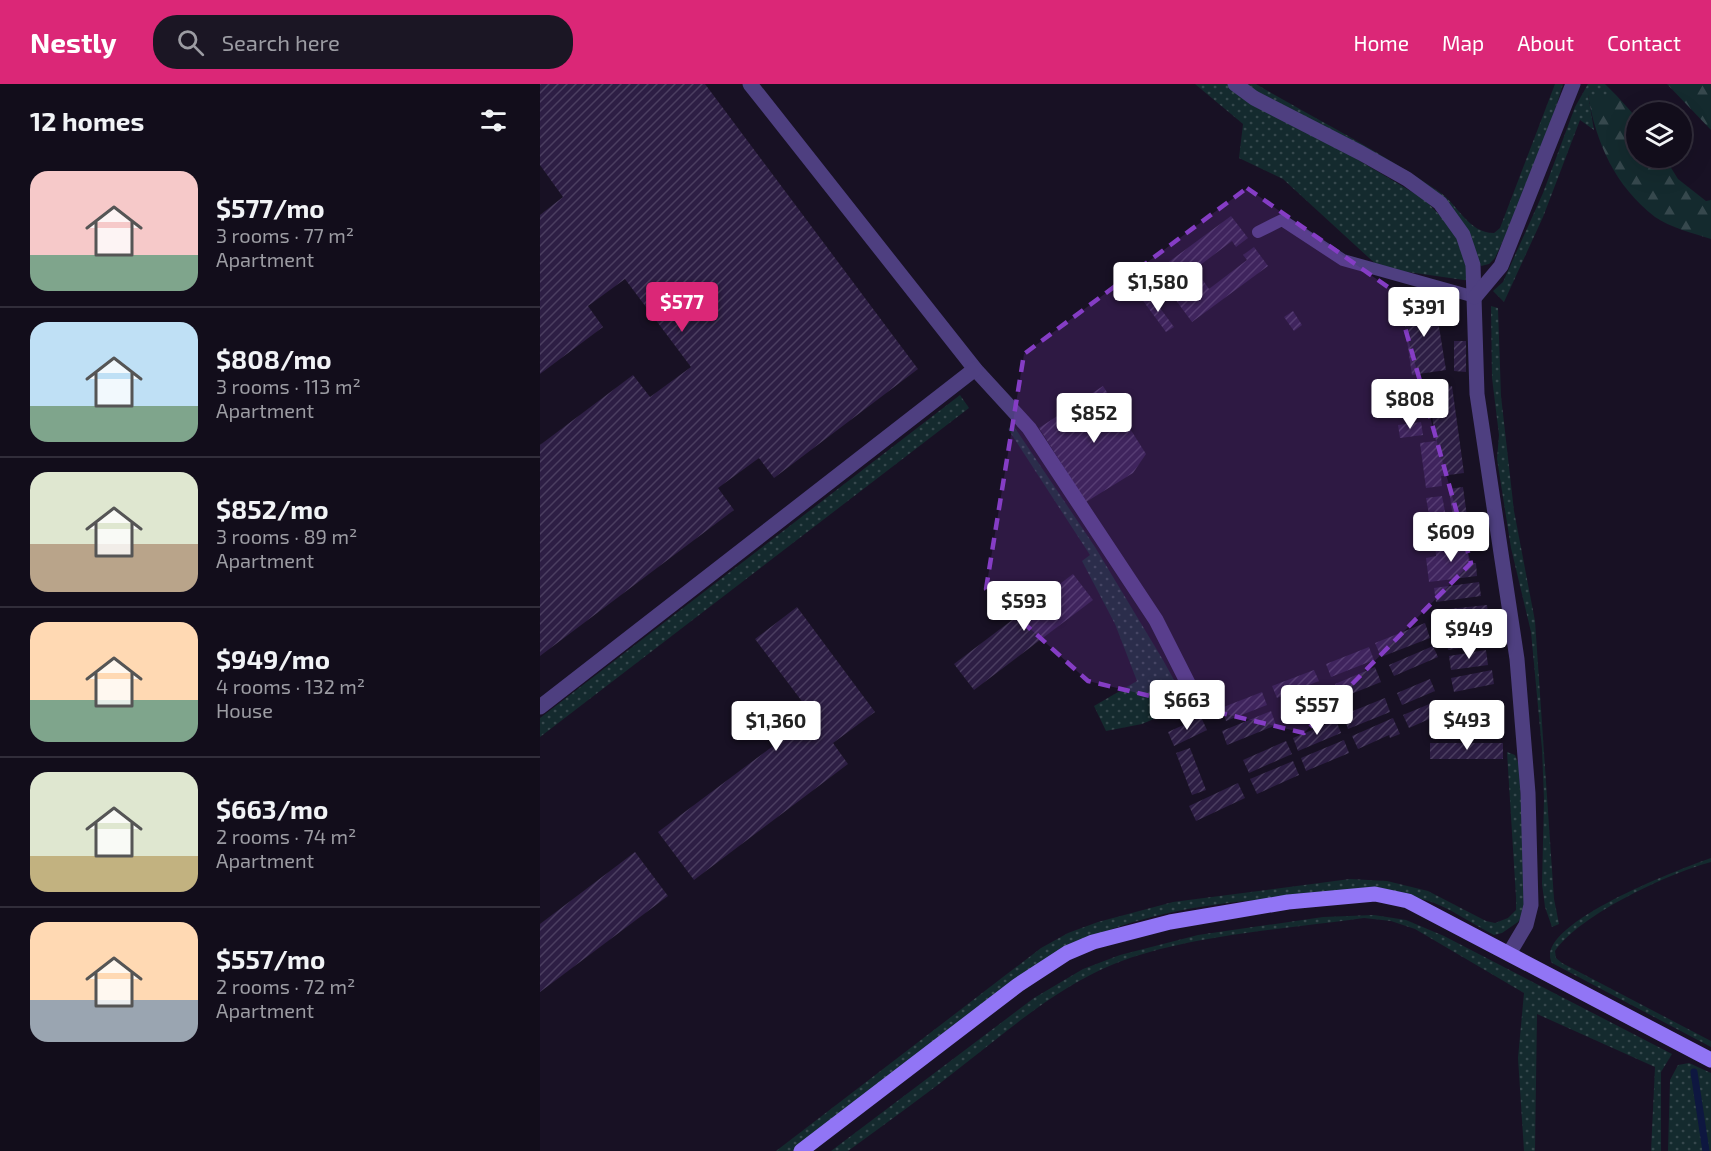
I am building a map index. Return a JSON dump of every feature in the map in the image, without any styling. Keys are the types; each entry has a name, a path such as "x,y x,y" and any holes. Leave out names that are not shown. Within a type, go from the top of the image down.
{"street":[{"path":"750,84 975,369 1029,428 1100,532 1156,620 1197,701"},
{"path":"1235,84 1254,98 1407,179 1440,204 1463,235 1473,266 1477,394 1517,659 1528,793 1531,905 1526,925 1509,952"},
{"path":"1475,297 1501,266 1573,84"},
{"path":"540,707 975,369"},
{"path":"801,1151 1041,968 1067,953 1121,933 1227,910 1375,894 1408,901 1711,1060"}],"lane":[{"path":"1258,232 1282,220 1343,260 1475,297"}],"highlighted area":[{"path":"1247,188 1395,292 1471,563 1304,733 1088,681 986,589 1024,354"}],"green space":[{"path":"1195,84 1230,84 1424,199 1455,231 1471,281 1380,268 1283,179 1239,158 1243,124"},
{"path":"1243,84 1256,84 1394,162 1438,191 1477,228 1494,233 1500,228 1555,84 1563,84 1551,123 1506,234 1495,258 1489,264 1481,266 1458,217"},
{"path":"1588,84 1605,84 1616,95 1588,95 1594,130 1580,120 1543,217 1504,302 1493,291 1503,282 1543,193 1575,107"},
{"path":"1667,84 1711,84 1711,130 1692,110 1692,102 1684,102"},
{"path":"1588,95 1616,95 1626,106 1626,168 1671,168 1678,179 1706,201 1711,200 1711,239 1661,221 1641,205 1618,177 1602,147"},
{"path":"1491,306 1498,308 1501,396 1514,511 1535,621 1554,899 1559,924 1552,927 1545,907 1542,884 1544,799 1542,749 1531,632 1511,548 1497,459 1499,435 1492,378"},
{"path":"960,395 969,408 540,737 540,718"},
{"path":"1013,425 1095,547 1163,660 1184,698 1182,707 1142,724 1106,731 1094,706 1137,681 1115,624 1082,561 1090,555 1008,429"},
{"path":"1507,752 1515,755 1519,765 1527,908 1518,922 1502,933 1494,935 1434,903 1414,897 1391,895 1302,897 1238,902 1175,912 1114,928 1084,940 794,1151 776,1151 1041,948 1068,933 1098,922 1173,902 1350,879 1387,881 1428,891 1486,921 1495,923 1508,918 1516,910 1516,897"},
{"path":"1711,858 1711,862 1649,886 1604,910 1567,937 1555,951 1556,958 1562,963 1711,1041 1711,1047 1552,963 1552,948 1564,932 1585,916 1642,886"},
{"path":"1374,915 1406,920 1444,936 1672,1054 1661,1072 1661,1151 1651,1151 1655,1067 1537,1014 1535,1151 1524,1151 1518,1058 1524,993 1415,929 1391,921 1364,918 1204,940 1142,954 1114,964 1057,994 848,1151 831,1151 1034,998 1083,969 1120,955 1198,935 1323,917"},
{"path":"1689,1063 1711,1073 1711,1151 1709,1151 1695,1069 1691,1071 1703,1151 1668,1151 1670,1080 1678,1065"}],"building":[{"path":"540,84 705,84 918,369 774,478 759,458 718,488 734,510 540,656 540,445 633,375 650,397 691,367 625,279 588,306 603,327 540,374 540,215 563,197 540,165"},
{"path":"1231,216 1248,238 1236,247 1232,241 1195,269 1209,289 1247,260 1243,255 1254,247 1268,266 1192,322 1155,272"},
{"path":"1149,293 1174,327 1166,332 1141,298"},
{"path":"1435,302 1446,370 1412,375 1402,306"},
{"path":"1293,311 1302,325 1294,331 1284,317"},
{"path":"1454,341 1466,341 1466,372 1454,371"},
{"path":"1103,386 1146,454 1133,473 1086,502 1039,428"},
{"path":"1452,386 1464,473 1441,476 1442,486 1426,488 1420,443 1436,441 1428,390"},
{"path":"1421,422 1423,435 1400,438 1398,425"},
{"path":"1463,487 1469,531 1455,533 1449,489"},
{"path":"1442,496 1449,532 1433,535 1426,498"},
{"path":"1467,541 1469,564 1476,563 1477,576 1429,582 1426,558 1436,556 1435,545"},
{"path":"1073,574 1093,600 974,690 954,664"},
{"path":"1479,582 1481,596 1436,602 1434,588"},
{"path":"1487,605 1489,620 1440,626 1439,610"},
{"path":"797,607 875,712 833,743 848,764 694,880 658,832 813,716 755,639"},
{"path":"1425,623 1430,638 1381,657 1375,643"},
{"path":"1481,629 1483,645 1448,650 1446,634"},
{"path":"1433,646 1438,657 1394,676 1389,665"},
{"path":"1369,647 1374,660 1331,677 1326,664"},
{"path":"1486,650 1488,665 1451,670 1449,656"},
{"path":"1375,667 1381,682 1341,698 1335,684"},
{"path":"1314,670 1319,681 1277,698 1272,686"},
{"path":"1492,670 1494,684 1454,692 1451,678"},
{"path":"1430,679 1435,691 1402,705 1397,693"},
{"path":"1322,691 1328,704 1287,721 1282,708"},
{"path":"1262,692 1267,705 1226,721 1221,708"},
{"path":"1385,698 1390,712 1348,729 1343,715"},
{"path":"1439,700 1445,712 1409,728 1403,715"},
{"path":"1271,711 1276,725 1227,745 1222,731"},
{"path":"1201,717 1207,730 1174,746 1168,732"},
{"path":"1393,718 1400,734 1390,738 1389,735 1358,749 1352,736"},
{"path":"1336,720 1341,733 1298,751 1293,738"},
{"path":"1344,740 1349,753 1306,771 1301,758"},
{"path":"1286,741 1292,754 1249,773 1243,760"},
{"path":"1430,743 1503,743 1503,759 1430,759"},
{"path":"1190,748 1206,790 1192,795 1176,753"},
{"path":"1293,761 1299,775 1257,794 1250,779"},
{"path":"1238,783 1245,798 1196,821 1189,806"},
{"path":"635,852 668,896 540,992 540,924"}],"waterway":[{"path":"1694,1072 1706,1151"}]}
